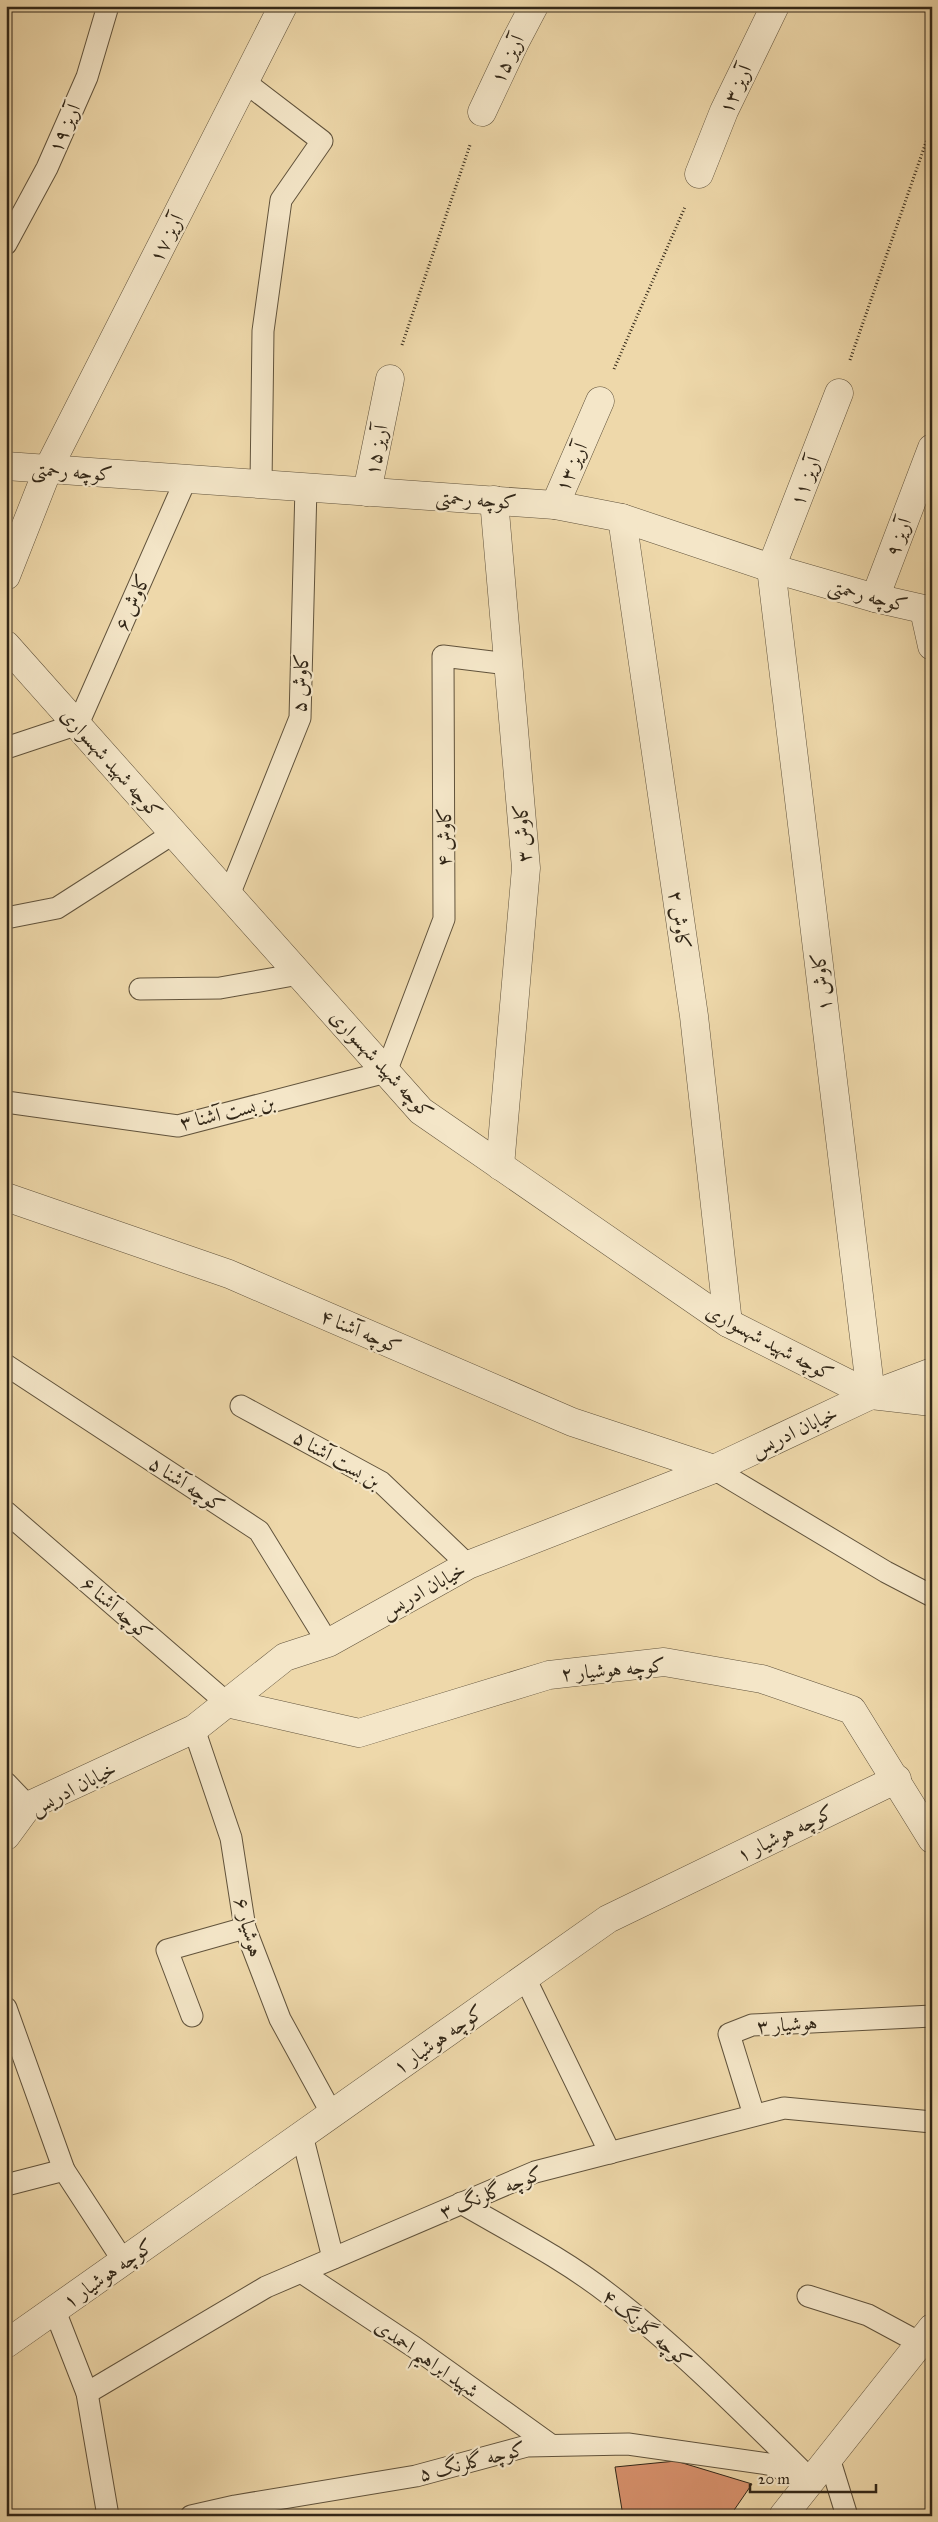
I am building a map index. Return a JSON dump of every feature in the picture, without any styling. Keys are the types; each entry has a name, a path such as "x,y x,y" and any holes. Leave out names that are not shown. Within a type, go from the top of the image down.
{"street":[{"name":"آریز ۱۷","path":"6,576 48,469 283,6"},
{"name":"آریز ۱۵","path":"482,112 534,6"},
{"name":"آریز ۱۳","path":"699,174 724,111 775,6"},
{"name":"آریز ۱۵","path":"368,492 390,379"},
{"name":"آریز ۱۱","path":"771,568 839,393"},
{"name":"آریز ۱۳","path":"555,505 600,401"},
{"name":"آریز ۹","path":"875,598 932,448"},
{"name":"کوچه رحمتی","path":"6,466 555,505 622,518 771,568 928,611"},
{"name":"کاوش ۳","path":"494,500 526,868 500,1166"},
{"name":"کاوش ۲","path":"622,518 694,1016 728,1323"},
{"name":"کاوش ۱","path":"771,568 871,1395"},
{"path":"928,611 932,646"},
{"name":"کوچه شهید شهسواری","path":"6,644 421,1111 728,1323 871,1395"},
{"name":"کوچه آشنا ۴","path":"6,1197 229,1274 572,1422 714,1469"},
{"name":"خیابان ادریس","path":"6,1836 28,1806 194,1729 284,1657 328,1643 468,1565 714,1469 871,1395 932,1372"},
{"path":"871,1395 932,1402"},
{"name":"کوچه هوشیار ۲","path":"227,1703 359,1733 549,1676 664,1662 762,1679 852,1710 932,1839"},
{"name":"کوچه هوشیار ۱","path":"6,2344 608,1919 896,1779"},
{"path":"783,2516 926,2336"}],"lane":[{"name":"آریز ‍۱۹","path":"6,244 47,168 87,77 108,6"},
{"path":"245,82 322,141 282,200 263,331 262,484"},
{"name":"کاوش ۶","path":"78,724 186,479"},
{"name":"کاوش ۵","path":"229,895 300,718 306,488"},
{"name":"کاوش ۴","path":"386,1072 444,919 443,656 508,664"},
{"path":"6,748 78,724"},
{"path":"6,918 56,908 174,833"},
{"path":"140,989 220,988 299,974"},
{"name":"بن بست آشنا ۳","path":"6,1102 178,1126 386,1072"},
{"name":"کوچه آشنا ۵","path":"6,1365 259,1531 328,1643"},
{"name":"بن بست آشنا ۵","path":"241,1406 381,1482 468,1565"},
{"path":"714,1469 886,1572 932,1596"},
{"name":"کوچه آشنا ۶","path":"6,1512 227,1703"},
{"name":"هوشیار ۶","path":"194,1729 231,1838 245,1928 280,2019 332,2114"},
{"path":"6,1783 28,1806"},
{"path":"192,2016 167,1950 245,1928"},
{"path":"525,1978 610,2153"},
{"path":"6,2008 64,2170 124,2262"},
{"name":"هوشیار ۳","path":"754,2115 729,2034 752,2025 932,2016"},
{"name":"کوچه گلرنگ ۳","path":"86,2393 266,2287 535,2172 784,2108 932,2122"},
{"path":"302,2135 333,2258"},
{"path":"6,2185 64,2170"},
{"name":"کوچه گلرنگ ۴","path":"461,2203 550,2254 610,2294 688,2361 812,2480"},
{"name":"شهید ابراهیم احمدی","path":"301,2272 414,2347 552,2445"},
{"path":"808,2296 926,2336"},
{"path":"55,2311 86,2393 108,2516"},
{"name":"کوچه گلرنگ ۵","path":"191,2516 235,2506 416,2476 527,2446 637,2446 768,2464 812,2480"},
{"path":"830,2458 847,2516"}],"path":[{"path":"390,379 482,112"},
{"path":"839,393 932,125"},
{"path":"600,401 699,174"}],"building":[{"path":"676,2461 752,2484 730,2516 623,2516 615,2467"}]}
